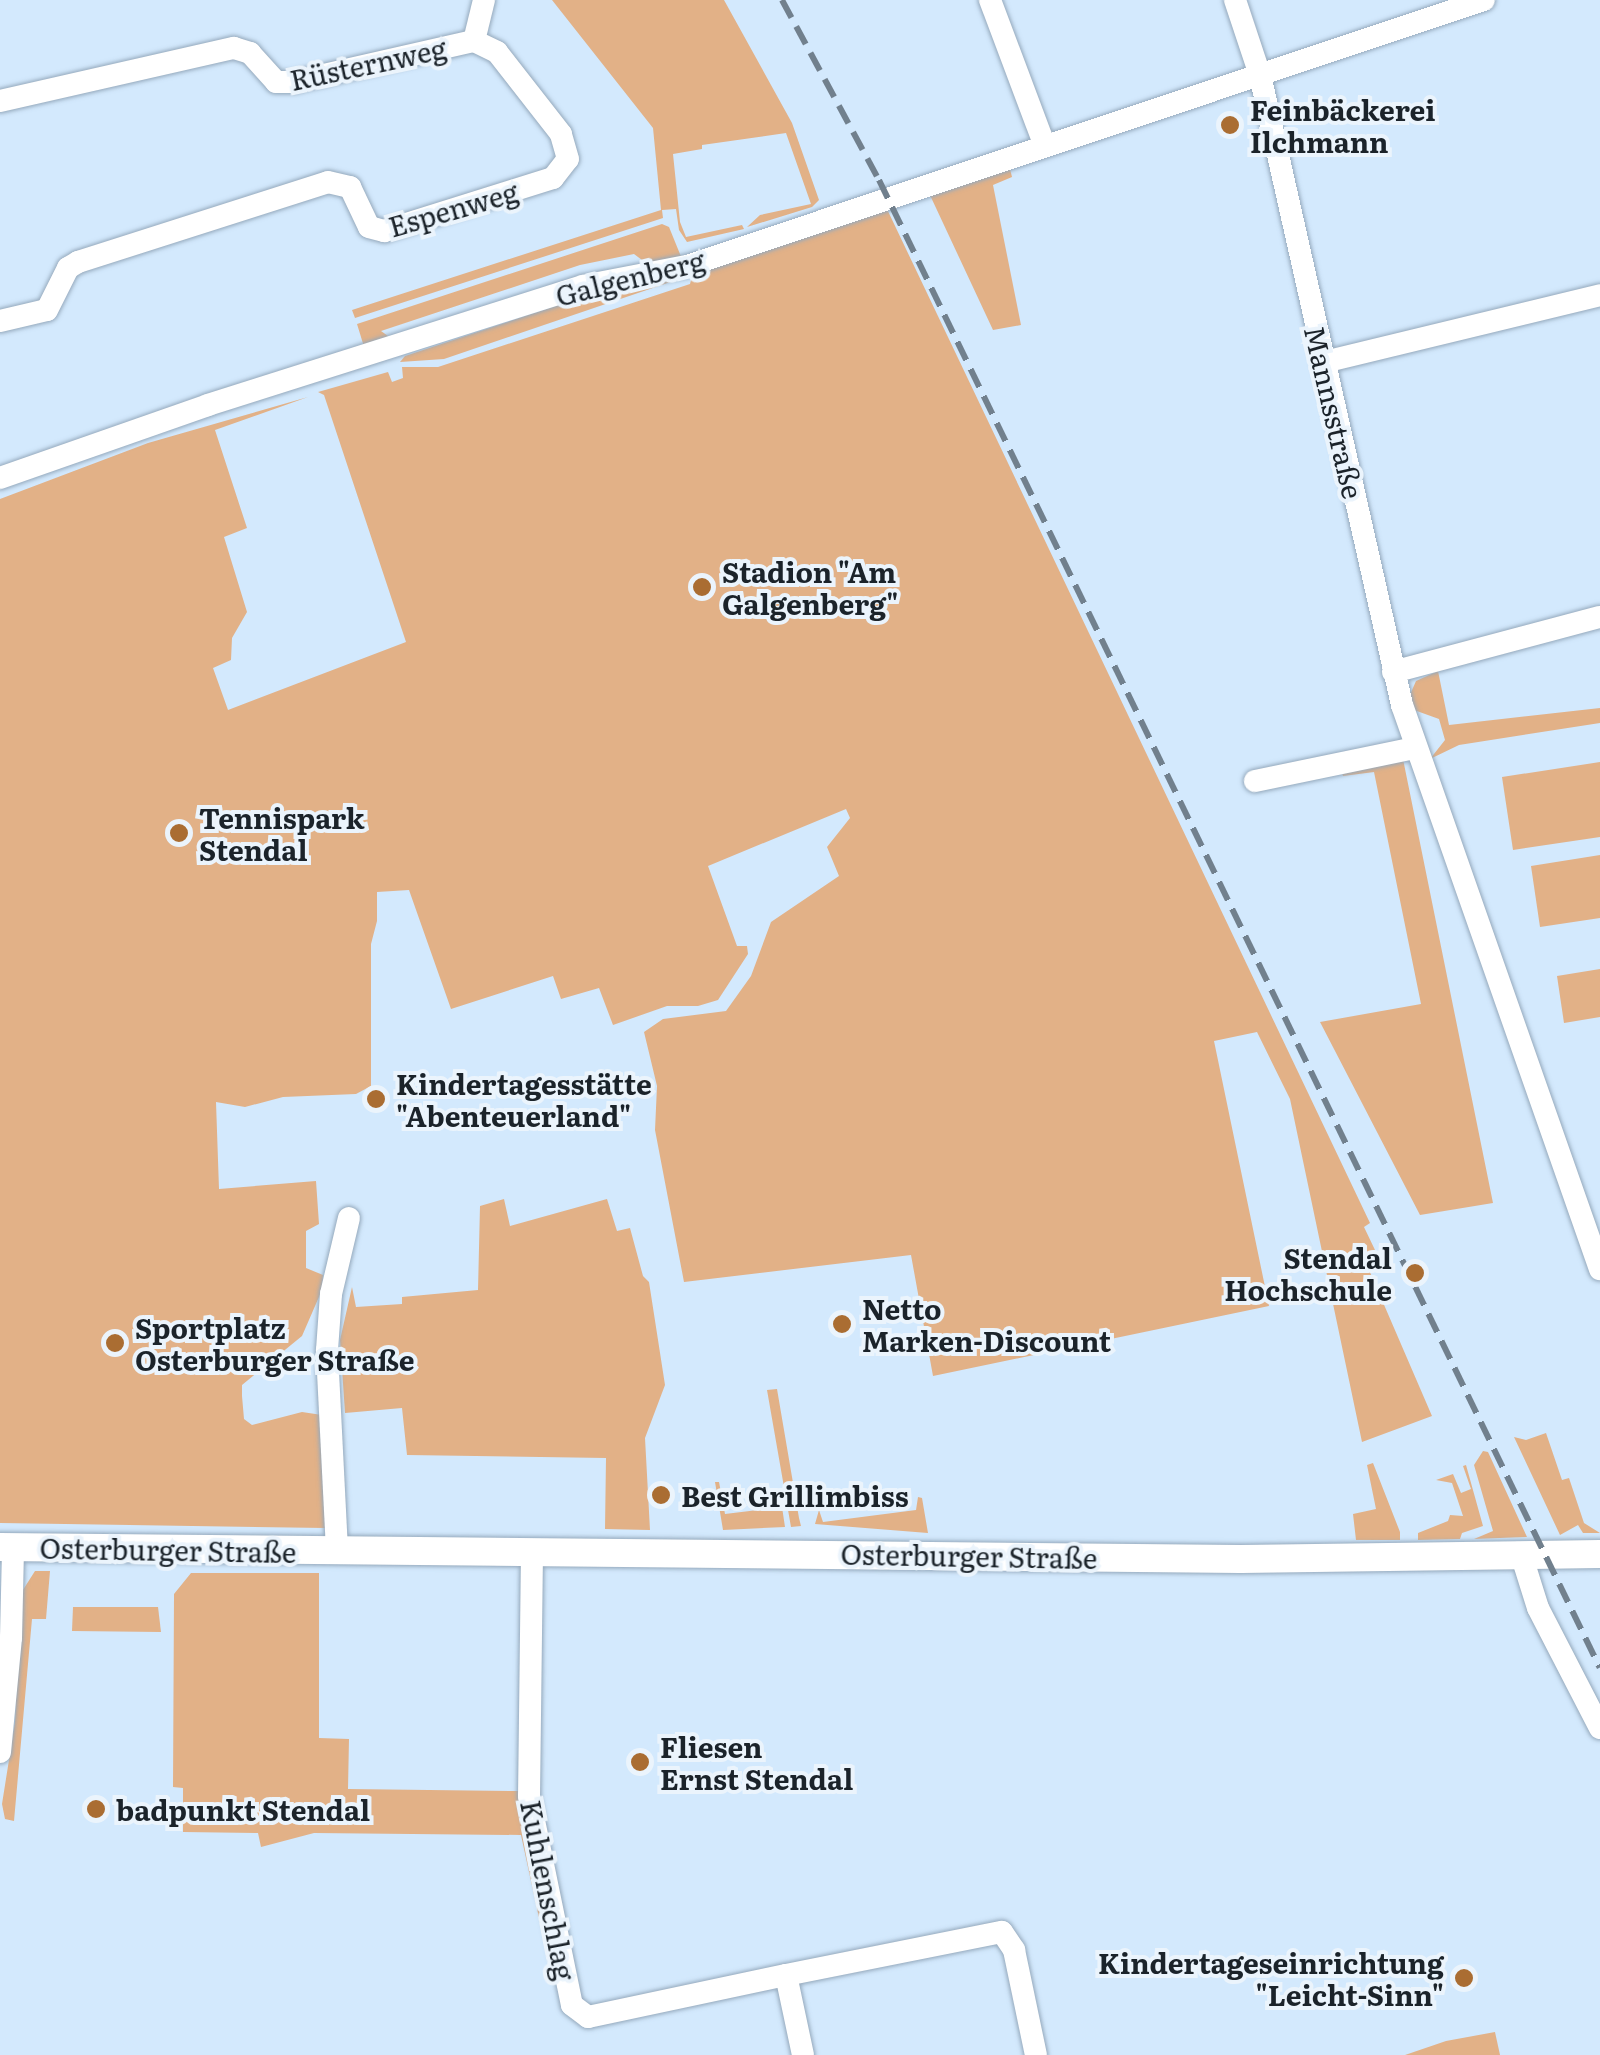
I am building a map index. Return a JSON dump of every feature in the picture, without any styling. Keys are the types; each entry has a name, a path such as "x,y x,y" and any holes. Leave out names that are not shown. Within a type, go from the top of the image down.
{"street":[{"name":"Rüsternweg","path":"0,101 234,48 250,53 265,75 276,82 474,41 484,0"},
{"path":"990,0 1045,146"},
{"name":"Mannsstraße","path":"1235,0 1260,75 1393,672 1415,748 1600,1269"},
{"name":"Galgenberg","path":"0,478 208,406 557,294 687,266 1484,0"},
{"name":"Espenweg","path":"0,321 47,310 68,268 78,262 328,182 350,187 369,228 384,230 553,178 568,158 561,134 497,52 474,41"},
{"path":"1324,362 1600,296"},
{"path":"1393,672 1600,617"},
{"path":"1255,781 1415,748"},
{"name":"Osterburger Straße","path":"337,1550 327,1350 331,1294 349,1218"},
{"path":"0,1752 11,1638 6,1547"},
{"name":"Osterburger Straße","path":"6,1547 1522,1557 1600,1554"},
{"name":"Kuhlenschlag","path":"532,1552 529,1796 572,2005 588,2016 1002,1932 1014,1950 1036,2055"},
{"path":"1522,1557 1538,1608 1600,1728"},
{"path":"786,1976 803,2055"}],"shaded area":[{"path":"552,0 724,0 792,123 819,200 812,207 747,227 760,215 811,204 786,133 702,145 702,149 673,154 680,222 686,237 742,225 744,229 687,242 679,230 676,209 662,210 663,218 355,318 352,310 661,210 653,128"},
{"path":"1010,169 1012,177 993,185 1021,325 993,330 929,193"},
{"path":"886,207 1370,1223 1364,1227 1375,1250 1363,1256 1432,1416 1362,1442 1290,1099 1257,1032 1214,1041 1269,1306 933,1376 911,1255 684,1282 655,1130 657,1086 644,1032 663,1019 726,1011 751,976 771,922 839,876 827,847 850,818 846,809 708,866 737,946 747,946 748,954 718,1000 698,1006 667,1006 613,1025 599,988 561,999 553,976 451,1009 409,890 377,892 377,921 371,944 371,1086 356,1094 283,1097 245,1107 216,1102 219,1189 316,1181 319,1224 306,1231 306,1268 323,1275 322,1290 302,1336 242,1385 242,1396 244,1419 252,1425 302,1412 322,1415 326,1528 0,1523 0,499 148,443 308,397 215,430 247,528 224,537 247,612 232,638 231,660 213,668 228,710 406,642 324,395 318,392 388,372 392,382 403,378 402,367 438,367 690,284 693,273"},
{"path":"662,224 669,227 682,259 650,266 634,254 580,265 381,331 395,341 365,350 357,324"},
{"path":"685,277 444,359 400,362 405,356 589,295"},
{"path":"1438,671 1449,725 1600,708 1600,723 1459,745 1430,759 1445,740 1439,719 1414,710 1409,697 1416,681"},
{"path":"1403,759 1493,1203 1420,1215 1320,1022 1421,1004 1374,772 1343,776 1342,773"},
{"path":"1600,762 1600,837 1513,850 1502,777"},
{"path":"1600,855 1600,918 1540,927 1531,866"},
{"path":"1600,969 1600,1017 1564,1023 1557,976"},
{"path":"504,1199 510,1226 607,1199 617,1231 630,1228 643,1276 649,1282 665,1385 645,1438 650,1530 605,1529 606,1458 407,1455 402,1408 345,1413 340,1340 352,1287 356,1307 402,1304 402,1297 478,1290 480,1206"},
{"path":"777,1389 801,1526 791,1527 767,1390"},
{"path":"1546,1433 1562,1480 1569,1478 1584,1523 1600,1533 1583,1533 1578,1525 1560,1535 1514,1437 1526,1440"},
{"path":"1483,1451 1488,1452 1527,1537 1474,1539 1493,1531 1474,1465"},
{"path":"1373,1463 1400,1540 1356,1540 1353,1514 1376,1509 1367,1465"},
{"path":"1466,1465 1483,1526 1462,1533 1460,1539 1418,1540 1418,1533 1448,1521 1450,1515 1463,1516 1452,1483 1436,1480 1453,1474 1461,1493 1471,1489 1463,1466"},
{"path":"715,1482 719,1482 725,1514 782,1507 785,1527 723,1530"},
{"path":"918,1497 922,1498 928,1533 815,1524 819,1510 823,1522 916,1510"},
{"path":"35,1571 50,1571 46,1619 32,1619 14,1821 5,1819 2,1804 15,1722 21,1593"},
{"path":"191,1573 319,1573 319,1738 349,1739 348,1789 518,1791 543,1911 541,1927 521,1835 314,1833 261,1847 258,1833 183,1832 183,1788 173,1787 174,1594"},
{"path":"73,1607 158,1607 161,1632 72,1631"},
{"path":"1495,2032 1500,2055 1405,2055 1446,2041"}],"railway":[{"path":"782,0 879,180 1600,1668"}],"place":[{"name":"Feinbäckerei Ilchmann","path":"1230,125"},
{"name":"Stadion \"Am Galgenberg\"","path":"702,587"},
{"name":"Tennispark Stendal","path":"179,833"},
{"name":"Kindertagesstätte \"Abenteuerland\"","path":"376,1099"},
{"name":"Stendal Hochschule","path":"1415,1273"},
{"name":"Netto Marken-Discount","path":"842,1324"},
{"name":"Sportplatz Osterburger Straße","path":"115,1343"},
{"name":"Best Grillimbiss","path":"661,1495"},
{"name":"Fliesen Ernst Stendal","path":"640,1762"},
{"name":"badpunkt Stendal","path":"96,1809"},
{"name":"Kindertageseinrichtung \"Leicht-Sinn\"","path":"1464,1978"}]}
